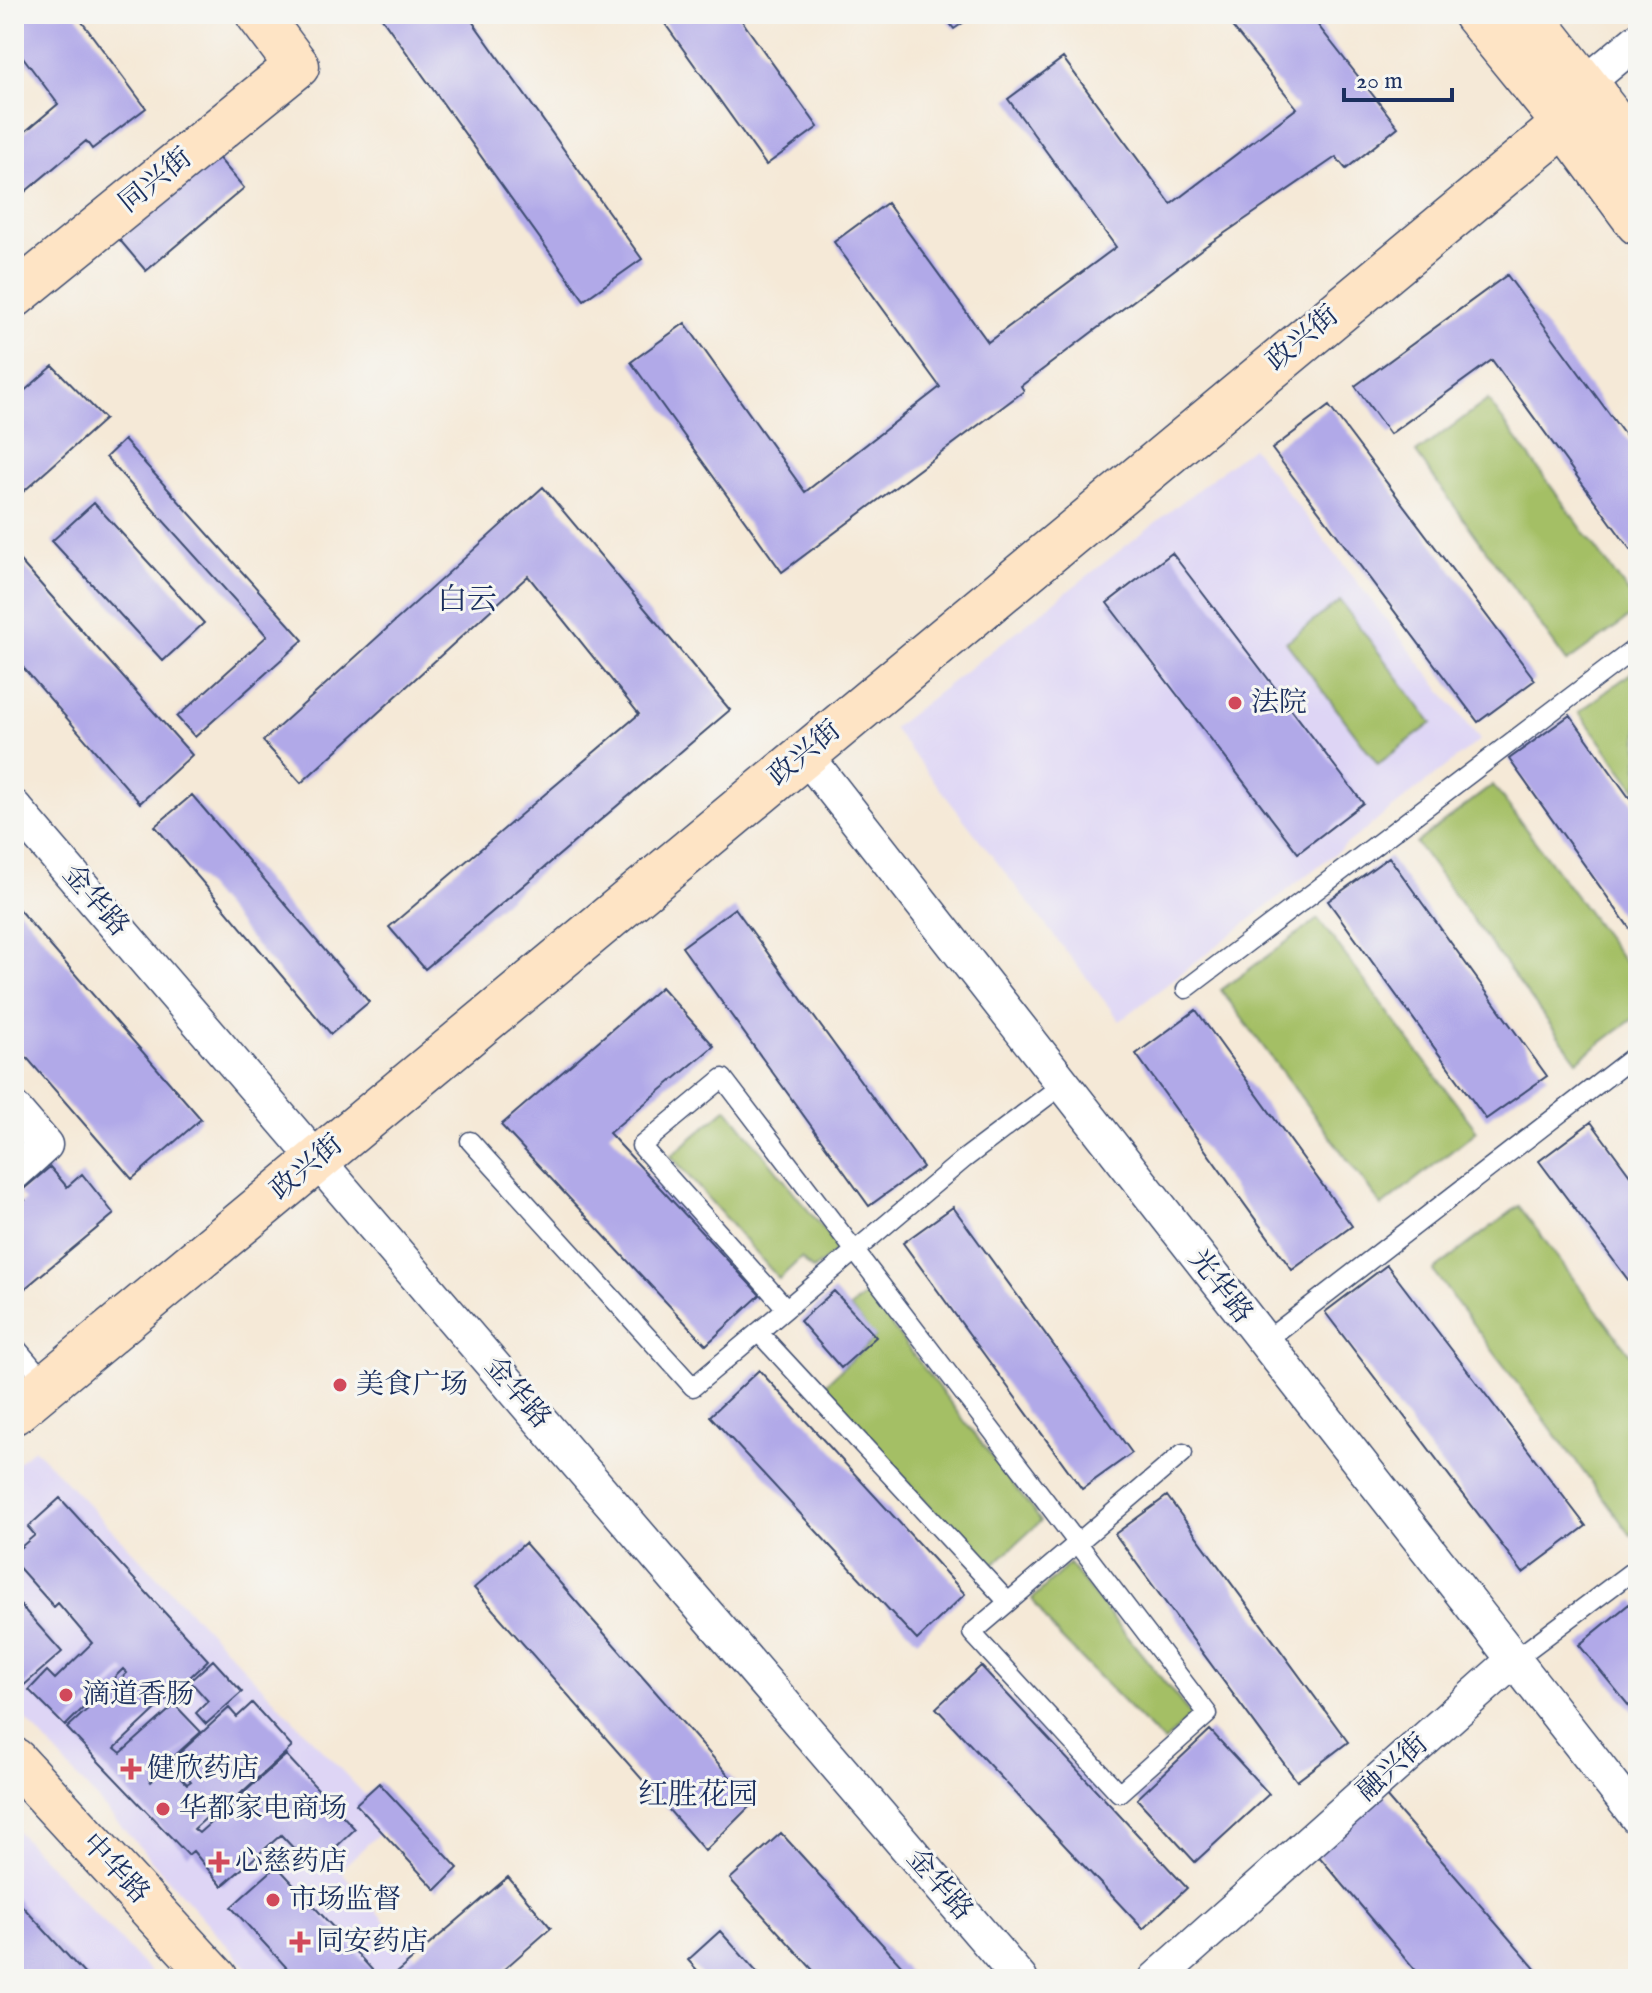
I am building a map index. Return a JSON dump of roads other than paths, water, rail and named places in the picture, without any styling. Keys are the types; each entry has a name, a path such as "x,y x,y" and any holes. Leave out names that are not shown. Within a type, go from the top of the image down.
{"street":[{"name":"同兴街","path":"14,296 297,66 258,14"},
{"path":"1475,14 1582,101 1638,152"},
{"path":"1529,14 1582,101 1638,223"},
{"path":"1582,101 1638,40"},
{"name":"政兴街","path":"14,1412 805,754 1582,101"},
{"name":"光华路","path":"805,754 1638,1818"},
{"name":"金华路","path":"14,807 1020,1979"},
{"path":"14,1109 45,1145 14,1173"},
{"name":"融兴街","path":"1156,1979 1514,1660"},
{"name":"中华路","path":"14,1760 216,1979"}],"lane":[{"path":"1186,989 1638,646"},
{"path":"1264,1342 1638,1053"},
{"path":"786,1308 641,1146 723,1078 855,1251 1076,1541 1208,1714 1119,1793 972,1633 1076,1541 1183,1453"},
{"path":"470,1141 693,1387 964,1159 1062,1085"},
{"path":"758,1332 1008,1602"},
{"path":"14,1345 47,1384"},
{"name":"融兴街","path":"1514,1660 1638,1567"}],"place":[{"name":"法院","path":"1235,703"},
{"name":"美食广场","path":"340,1385"},
{"name":"滴道香肠","path":"66,1695"},
{"name":"健欣药店","path":"131,1769"},
{"name":"华都家电商场","path":"163,1809"},
{"name":"心慈药店","path":"219,1862"},
{"name":"市场监督","path":"273,1900"},
{"name":"同安药店","path":"300,1942"}],"district":[{"name":"白云","path":"467,601"},
{"name":"红胜花园","path":"698,1796"}]}
